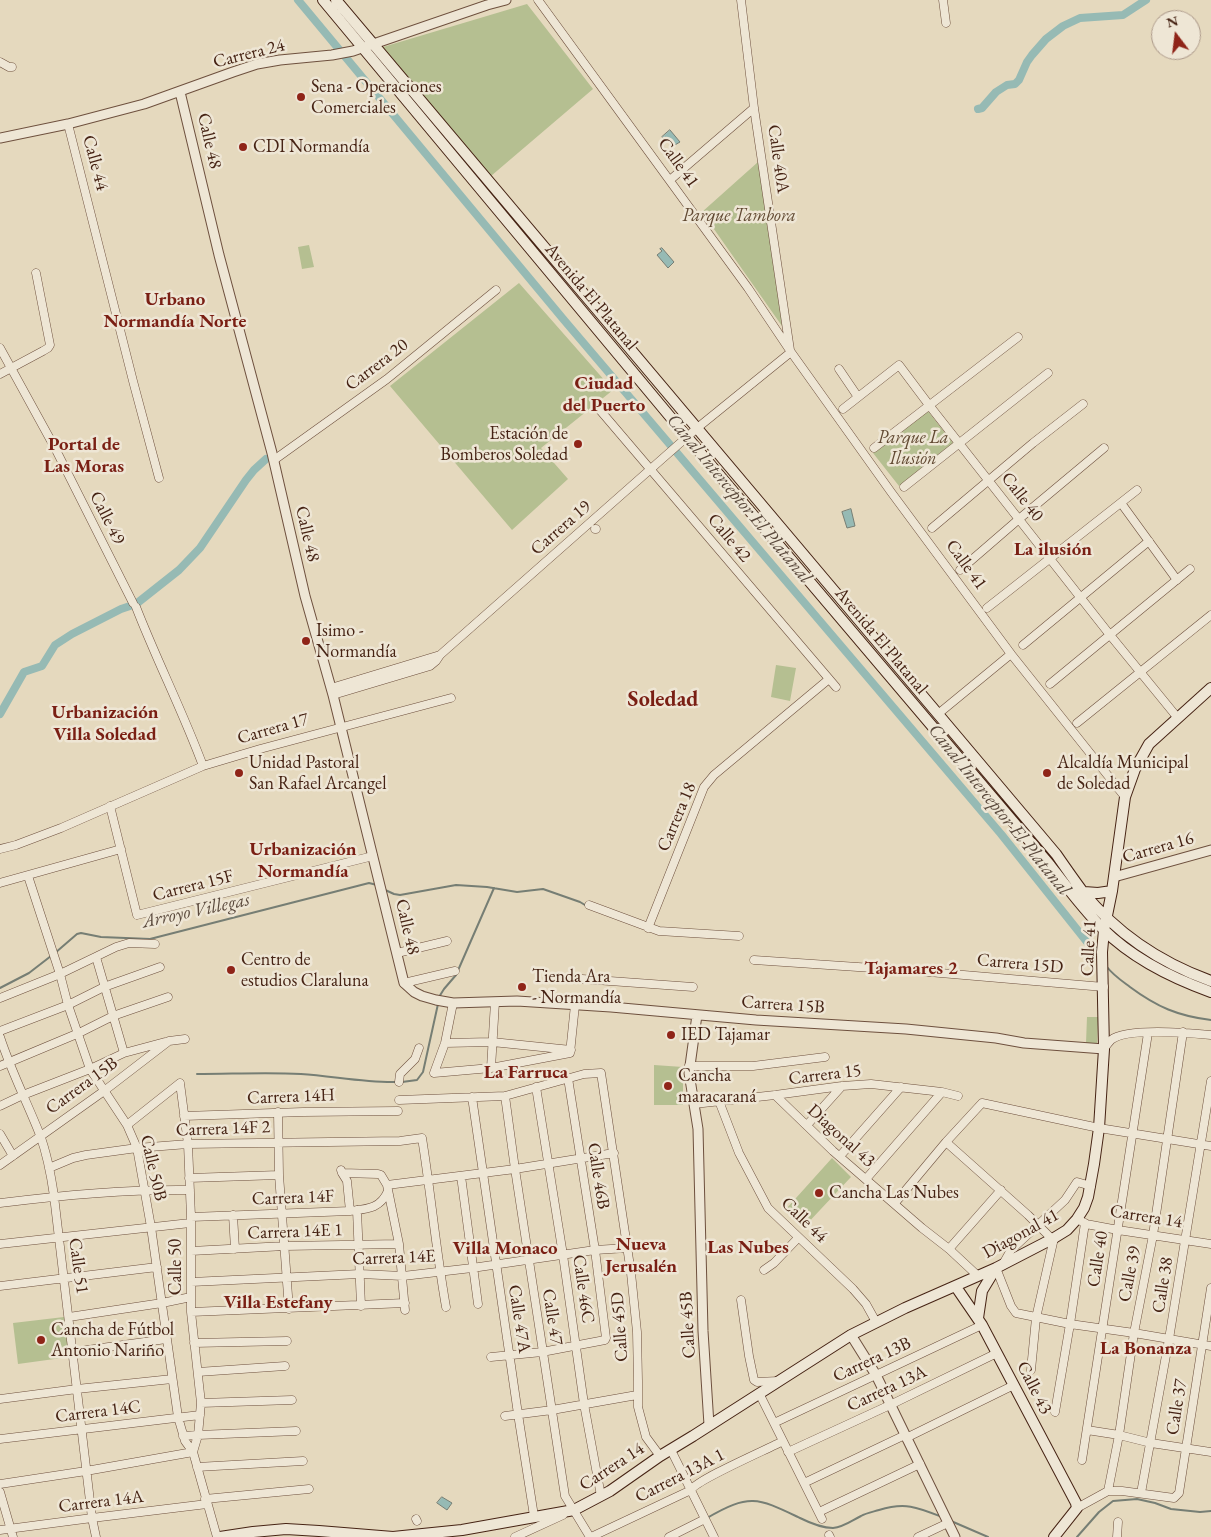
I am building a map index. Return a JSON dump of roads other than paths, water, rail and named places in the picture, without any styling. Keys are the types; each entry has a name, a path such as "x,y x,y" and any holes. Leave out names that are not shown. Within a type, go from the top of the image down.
{"main road":[{"name":"Avenida El Platanal","path":"323,0 685,439 1050,864 1088,913 1104,930 1133,954 1180,980 1211,992"},
{"name":"Avenida El Platanal","path":"336,0 363,48 696,429 1056,854 1084,892 1106,917 1150,952 1191,974 1211,981"},
{"path":"1125,797 1135,768 1149,744 1211,688"},
{"name":"Calle 41","path":"1081,1221 1091,1186 1099,1128 1104,1049 1104,975 1102,952 1125,797"},
{"path":"1084,892 1112,891"},
{"name":"Diagonal 41","path":"978,1276 1053,1239 1081,1221"},
{"path":"980,1321 982,1291 988,1279 1000,1266"},
{"name":"Carrera 14","path":"218,1537 286,1530 394,1537 464,1533 534,1516 574,1510 602,1496 660,1456 851,1335 978,1276"},
{"name":"Calle 43","path":"956,1287 980,1321 1077,1508"},
{"path":"1054,1537 1077,1508"}],"street":[{"name":"Carrera 24","path":"0,138 68,124 144,104 257,64 332,55 363,48 506,0"},
{"name":"Calle 41","path":"538,0 748,288 791,352 897,500 1011,654 1125,797"},
{"name":"Calle 40A","path":"741,0 754,108 791,352"},
{"path":"943,0 946,23"},
{"path":"0,62 12,67"},
{"name":"Calle 48","path":"180,92 223,271 273,458 305,596 332,692 378,877 384,889 404,983"},
{"path":"670,180 754,108"},
{"name":"Calle 44","path":"68,124 158,478"},
{"path":"0,374 48,348 50,344 36,273"},
{"name":"Carrera 20","path":"273,458 387,379 496,290"},
{"path":"874,448 1018,337"},
{"name":"Calle 49","path":"0,348 55,448 134,605 203,766"},
{"name":"Carrera 19","path":"332,692 436,658 696,429 791,352"},
{"name":"Calle 40","path":"858,397 899,365 1110,636 1177,717"},
{"path":"839,369 858,397 843,409"},
{"path":"904,487 1048,373"},
{"path":"932,528 1083,404"},
{"name":"Calle 42","path":"599,409 836,687"},
{"path":"960,570 1019,518 1104,448"},
{"path":"987,608 1137,490"},
{"path":"1121,503 1177,580"},
{"path":"1023,645 1148,541"},
{"path":"1050,684 1190,569"},
{"path":"1077,723 1211,615"},
{"path":"938,714 1011,654"},
{"name":"Carrera 18","path":"648,928 704,788 714,775 829,679"},
{"name":"Carrera 17","path":"0,849 61,828 203,766 451,698"},
{"path":"0,883 121,850 110,806"},
{"name":"Carrera 15F","path":"121,850 137,916 373,856"},
{"name":"Carrera 16","path":"1114,877 1211,850"},
{"name":"Calle 50B","path":"28,876 90,1069 126,1125 137,1148 151,1227 178,1417 183,1436 193,1452"},
{"path":"589,905 659,931 739,936"},
{"path":"397,953 447,941"},
{"path":"0,998 60,974 116,947 129,943 155,944"},
{"path":"96,957 124,1053"},
{"name":"Carrera 15D","path":"754,960 1104,986"},
{"path":"0,1031 68,1005 104,987 160,966"},
{"path":"404,983 454,971"},
{"path":"582,978 693,987"},
{"name":"Carrera 15B","path":"404,983 414,992 439,1001 453,1003 518,1001 575,1005 756,1020 925,1031 996,1038 1024,1043 1104,1049"},
{"path":"0,1066 79,1033 113,1016 168,997"},
{"path":"491,1068 495,1002"},
{"path":"453,1003 445,1043 434,1073 491,1068 570,1052"},
{"path":"570,1052 575,1005"},
{"name":"Calle 45B","path":"697,1015 689,1066 698,1129 703,1331 709,1425"},
{"path":"1104,1049 1111,1040 1120,1036 1183,1032 1211,1035"},
{"name":"Calle 39","path":"1108,1491 1152,1235 1183,1032"},
{"name":"Calle 40","path":"1082,1460 1148,1033"},
{"name":"Calle 51","path":"0,1037 8,1062 41,1137 49,1168 69,1316 86,1471 96,1537"},
{"path":"0,1106 124,1053 169,1041 186,1039"},
{"name":"Carrera 15B","path":"0,1165 104,1092 169,1041"},
{"path":"445,1043 492,1042 570,1052"},
{"path":"399,1082 400,1074 415,1059 419,1048"},
{"path":"689,1066 753,1066 825,1057"},
{"name":"Calle 45D","path":"568,1078 584,1074 601,1073 631,1273 637,1332 638,1407 645,1434 660,1456"},
{"path":"399,1100 505,1096 568,1078"},
{"name":"Calle 46B","path":"568,1078 595,1250 606,1339 576,1345"},
{"name":"Calle 38","path":"1141,1493 1186,1239 1211,1081"},
{"name":"Calle 50","path":"126,1125 180,1083 188,1144 191,1220 191,1312 201,1403 198,1435 193,1452"},
{"name":"Carrera 15","path":"694,1104 871,1084 942,1092 958,1096"},
{"path":"807,1125 842,1086"},
{"name":"Calle 46C","path":"536,1087 549,1162 584,1404 602,1496"},
{"path":"840,1156 901,1087"},
{"path":"866,1179 942,1092"},
{"name":"Calle 47","path":"505,1096 514,1169 565,1496 590,1537"},
{"name":"Diagonal 43","path":"775,1096 840,1156 978,1276"},
{"name":"Calle 47A","path":"472,1097 534,1516"},
{"name":"Calle 44","path":"719,1101 739,1153 768,1208 853,1289 866,1304 876,1322"},
{"path":"894,1203 946,1142 982,1104 1099,1128 1211,1146"},
{"name":"Carrera 14H","path":"184,1116 278,1112 398,1111"},
{"path":"278,1112 279,1175 289,1309"},
{"path":"0,1134 13,1156"},
{"name":"Carrera 14F 2","path":"49,1168 86,1155 137,1148 188,1144 400,1141 422,1138 429,1180"},
{"path":"946,1142 1053,1239 1036,1318 1031,1370"},
{"path":"388,1188 429,1180 614,1153"},
{"path":"191,1312 405,1306 400,1244 388,1188 380,1174 341,1172 347,1181 359,1244 361,1306"},
{"path":"189,1178 279,1175"},
{"path":"461,1176 478,1304"},
{"path":"429,1180 446,1306"},
{"path":"1091,1186 1077,1182 1065,1200 1011,1250 1000,1266 1013,1311 1036,1318 1211,1346"},
{"name":"Carrera 14F","path":"0,1244 151,1227 233,1215 353,1211 380,1204 384,1200 388,1188"},
{"path":"0,1203 54,1196 144,1190 190,1190"},
{"path":"949,1249 1001,1190"},
{"path":"233,1215 235,1249"},
{"name":"Calle 41","path":"1054,1412 1070,1324 1081,1221"},
{"name":"Carrera 14","path":"1081,1221 1118,1230 1211,1244"},
{"path":"764,1270 774,1263 798,1238"},
{"name":"Carrera 14E 1","path":"191,1251 285,1246 400,1244"},
{"name":"Carrera 14E","path":"192,1282 360,1274 403,1276 595,1250 627,1248"},
{"path":"0,1286 157,1267"},
{"name":"Calle 37","path":"1141,1493 1174,1498 1179,1493 1211,1288"},
{"path":"69,1316 191,1297"},
{"path":"741,1300 754,1380 757,1382 780,1381"},
{"name":"Carrera 13B","path":"774,1423 876,1375 980,1321"},
{"path":"851,1335 876,1375 955,1537"},
{"path":"73,1352 166,1339"},
{"path":"194,1343 286,1341"},
{"path":"491,1357 542,1352 576,1345"},
{"name":"Carrera 13A","path":"788,1452 997,1353"},
{"path":"198,1372 285,1366"},
{"path":"0,1399 172,1379"},
{"path":"804,1483 1014,1385"},
{"path":"760,1393 820,1515 920,1464"},
{"path":"505,1416 637,1395"},
{"path":"201,1403 292,1400"},
{"name":"Carrera 14C","path":"0,1439 200,1415"},
{"path":"1087,1430 1151,1443 1211,1452"},
{"path":"183,1436 296,1431"},
{"name":"Carrera 13A 1","path":"590,1537 691,1490 692,1487 710,1477 782,1441"},
{"path":"671,1450 714,1537"},
{"path":"0,1484 193,1452 218,1537"},
{"path":"197,1467 303,1461"},
{"name":"Carrera 14A","path":"0,1530 206,1501 309,1489"},
{"path":"1077,1508 1108,1491 1141,1493"},
{"path":"0,1492 13,1537"},
{"path":"515,1537 574,1510"},
{"path":"669,1537 705,1519"},
{"path":"1117,1537 1118,1522"},
{"path":"918,1537 948,1523"}],"water":[{"path":"670,130 680,142 673,146 666,137 662,137"},
{"path":"662,248 674,262 668,268 657,255 662,251 660,249"},
{"path":"851,509 855,526 847,528 842,512"},
{"path":"442,1497 452,1503 447,1510 437,1503"}],"waterway":[{"name":"Canal Interceptor El Platanal","path":"298,0 564,320 1001,834 1095,952"},
{"path":"978,109 982,108 996,92 1007,85 1015,84 1032,55 1046,39 1063,26 1080,18 1123,15 1146,0"},
{"path":"0,714 24,672 42,666 55,645 72,634 121,609 136,604 179,570 200,548 246,480 266,459"},
{"name":"Arroyo Villegas","path":"55,953 77,934 81,933 101,937 150,939 369,883 377,885"},
{"name":"Arroyo Villegas","path":"383,889 400,895 456,885 487,887 517,892 543,889 585,905"},
{"path":"439,997 456,975 494,888"},
{"name":"Arroyo Villegas","path":"1085,956 1095,952 1097,956"},
{"name":"Arroyo Villegas","path":"0,988 29,973 51,956"},
{"path":"1107,967 1130,987 1149,1000 1178,1013 1211,1020"},
{"path":"402,1082 417,1080 423,1072 438,1004"},
{"path":"197,1074 288,1073 397,1082"},
{"path":"1077,1537 1099,1512 1113,1501 1137,1499 1171,1509 1200,1512 1211,1511"},
{"path":"707,1518 734,1505 754,1501 774,1506 812,1523 829,1528 841,1526 867,1513 896,1506 918,1508 942,1517"},
{"path":"951,1521 988,1537"}],"place":[{"name":"Sena - Operaciones Comerciales","path":"301,97"},
{"name":"CDI Normandía","path":"243,147"},
{"name":"Estación de Bomberos Soledad","path":"578,444"},
{"name":"Isimo - Normandía","path":"306,641"},
{"name":"Unidad Pastoral San Rafael Arcangel","path":"239,773"},
{"name":"Alcaldía Municipal de Soledad","path":"1047,773"},
{"name":"Centro de estudios Claraluna","path":"231,970"},
{"name":"Tienda Ara - Normandía","path":"522,987"},
{"name":"IED Tajamar","path":"671,1035"},
{"name":"Cancha maracaraná","path":"668,1086"},
{"name":"Cancha Las Nubes","path":"819,1193"},
{"name":"Cancha de Fútbol Antonio Nariño","path":"41,1340"}],"district":[{"name":"Urbano Normandía Norte","path":"175,311"},
{"name":"Ciudad del Puerto","path":"604,395"},
{"name":"Portal de Las Moras","path":"84,456"},
{"name":"La ilusión","path":"1053,550"},
{"name":"Soledad","path":"663,700"},
{"name":"Urbanización Villa Soledad","path":"105,724"},
{"name":"Urbanización Normandía","path":"303,861"},
{"name":"Tajamares 2","path":"911,969"},
{"name":"La Farruca","path":"526,1073"},
{"name":"Las Nubes","path":"748,1248"},
{"name":"Villa Monaco","path":"505,1249"},
{"name":"Nueva Jerusalén","path":"641,1256"},
{"name":"Villa Estefany","path":"278,1303"},
{"name":"La Bonanza","path":"1146,1349"}],"park label":[{"name":"Parque Tambora","path":"739,216"},
{"name":"Parque La Ilusión","path":"913,448"}]}
